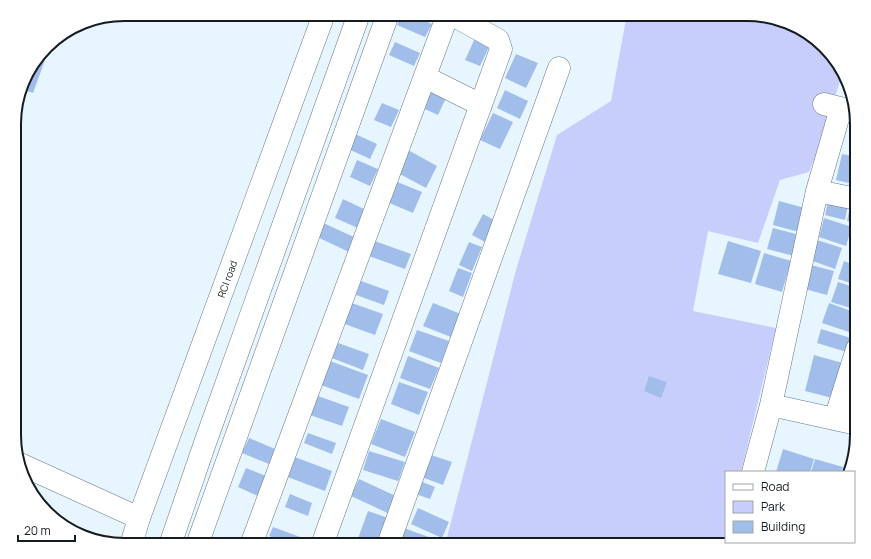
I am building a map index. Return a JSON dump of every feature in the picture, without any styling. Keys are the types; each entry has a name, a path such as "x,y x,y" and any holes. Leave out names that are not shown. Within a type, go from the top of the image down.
{"street":[{"name":"RCI road","path":"134,538 139,518 321,21"},
{"path":"172,538 356,21"},
{"path":"200,538 385,21"},
{"path":"254,538 445,21"},
{"path":"325,538 501,49 498,40 464,21"},
{"path":"391,538 559,68"},
{"path":"425,77 481,105"},
{"path":"753,471 772,405 817,191 840,108"},
{"path":"817,191 850,198"},
{"path":"835,419 850,371"},
{"path":"772,405 850,422"},
{"path":"26,467 139,518"}],"green space":[{"path":"626,21 747,21 780,26 804,38 815,47 833,67 840,81 809,172 780,180 758,243 708,231 693,311 776,328 741,471 725,471 725,538 447,538 516,270 557,135 611,101"}],"building":[{"path":"399,21 426,21 432,24 425,37 397,25"},
{"path":"476,36 491,43 480,66 465,60"},
{"path":"395,42 420,53 414,66 389,55"},
{"path":"516,54 538,63 526,88 505,78"},
{"path":"46,57 33,93 26,91 38,67"},
{"path":"425,86 447,96 438,115 416,105"},
{"path":"505,90 528,101 520,119 497,108"},
{"path":"382,103 399,110 391,127 374,120"},
{"path":"493,113 513,122 500,149 480,140"},
{"path":"351,132 377,144 370,159 344,147"},
{"path":"408,150 437,166 426,188 396,172"},
{"path":"842,154 850,156 850,183 836,180"},
{"path":"357,160 378,169 370,186 350,177"},
{"path":"395,181 422,192 413,213 387,202"},
{"path":"829,197 849,201 845,220 825,215"},
{"path":"343,199 366,210 358,228 335,218"},
{"path":"779,201 805,208 799,232 773,225"},
{"path":"850,207 850,222 847,221"},
{"path":"483,214 496,221 485,242 472,235"},
{"path":"824,218 850,226 850,233 846,246 819,237"},
{"path":"319,221 356,238 349,252 313,235"},
{"path":"773,228 800,235 794,256 767,249"},
{"path":"372,240 411,254 405,269 366,255"},
{"path":"817,240 842,248 835,269 810,260"},
{"path":"728,241 761,251 751,283 718,274"},
{"path":"469,242 482,247 472,271 459,265"},
{"path":"764,253 791,261 782,292 755,284"},
{"path":"844,261 850,263 850,283 838,279"},
{"path":"807,264 834,271 827,295 801,288"},
{"path":"458,268 472,273 463,297 449,291"},
{"path":"361,281 389,291 384,305 356,295"},
{"path":"838,282 850,286 850,308 831,302"},
{"path":"349,302 383,314 375,335 342,323"},
{"path":"433,303 461,314 451,337 423,326"},
{"path":"829,303 850,310 850,332 822,323"},
{"path":"821,329 850,338 850,353 817,343"},
{"path":"417,330 449,341 441,363 409,351"},
{"path":"338,343 369,354 363,370 332,358"},
{"path":"814,355 846,364 836,399 805,391"},
{"path":"408,356 439,368 430,389 400,378"},
{"path":"330,361 368,375 359,399 321,385"},
{"path":"649,376 667,382 661,398 644,391"},
{"path":"399,382 428,392 419,415 391,404"},
{"path":"318,396 349,407 342,426 310,415"},
{"path":"381,419 415,432 405,457 371,444"},
{"path":"308,433 336,443 332,454 304,443"},
{"path":"249,438 275,449 269,464 242,453"},
{"path":"783,449 814,459 810,471 776,471"},
{"path":"369,451 405,462 398,481 363,470"},
{"path":"428,454 452,462 443,485 419,476"},
{"path":"292,456 332,471 325,491 285,476"},
{"path":"815,459 843,467 841,471 811,471"},
{"path":"246,468 271,478 262,498 238,487"},
{"path":"359,479 400,498 392,515 351,496"},
{"path":"415,479 435,487 430,499 410,492"},
{"path":"290,494 312,503 308,516 285,507"},
{"path":"418,508 449,522 442,538 411,524"},
{"path":"368,511 388,518 381,538 358,538"},
{"path":"273,527 303,538 274,538 269,536"},
{"path":"401,527 432,538 397,538"}]}
